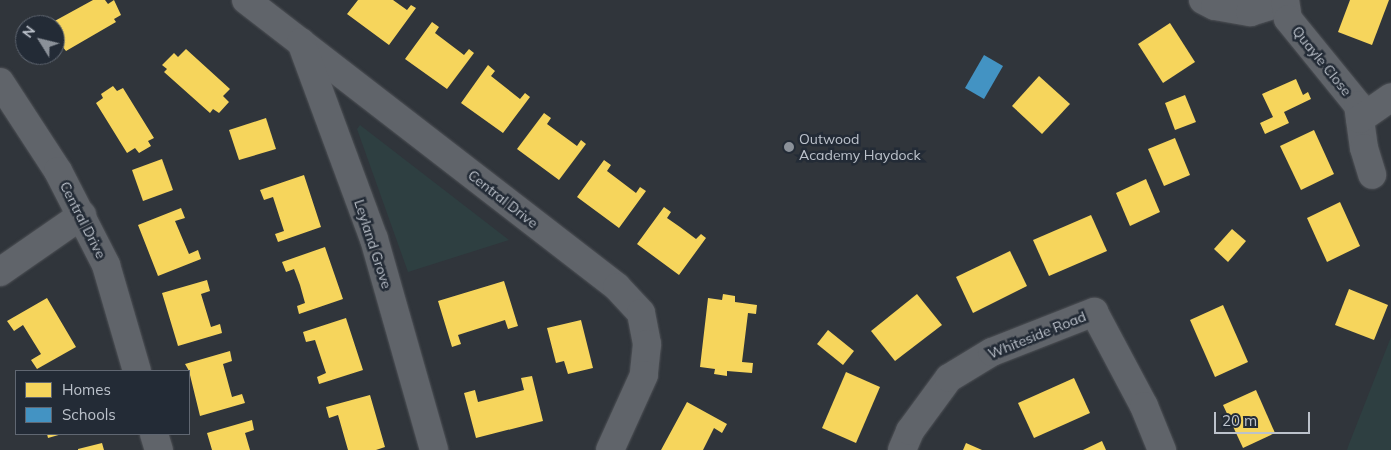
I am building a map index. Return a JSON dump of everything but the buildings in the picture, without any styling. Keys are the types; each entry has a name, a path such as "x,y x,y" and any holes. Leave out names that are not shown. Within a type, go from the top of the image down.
{"street":[{"name":"Central Drive","path":"246,0 617,287 641,314 647,344 644,375 610,450"},
{"name":"Quayle Close","path":"1203,0 1215,6 1250,12 1284,1 1288,19 1358,105 1364,148 1372,175"},
{"name":"Leyland Grove","path":"301,42 374,239 434,450"},
{"name":"Central Drive","path":"0,82 58,171 106,265 137,370"},
{"path":"1360,119 1391,97"},
{"path":"0,272 82,215"},
{"name":"Whiteside Road","path":"902,450 910,431 949,378 992,352 1094,312 1144,406 1162,450"},
{"path":"154,435 159,450"}],"shaded area":[{"path":"360,125 509,240 408,272 357,129"},
{"path":"1391,337 1391,450 1347,450 1349,444"}],"place":[{"name":"Outwood Academy Haydock","path":"789,147"}]}
